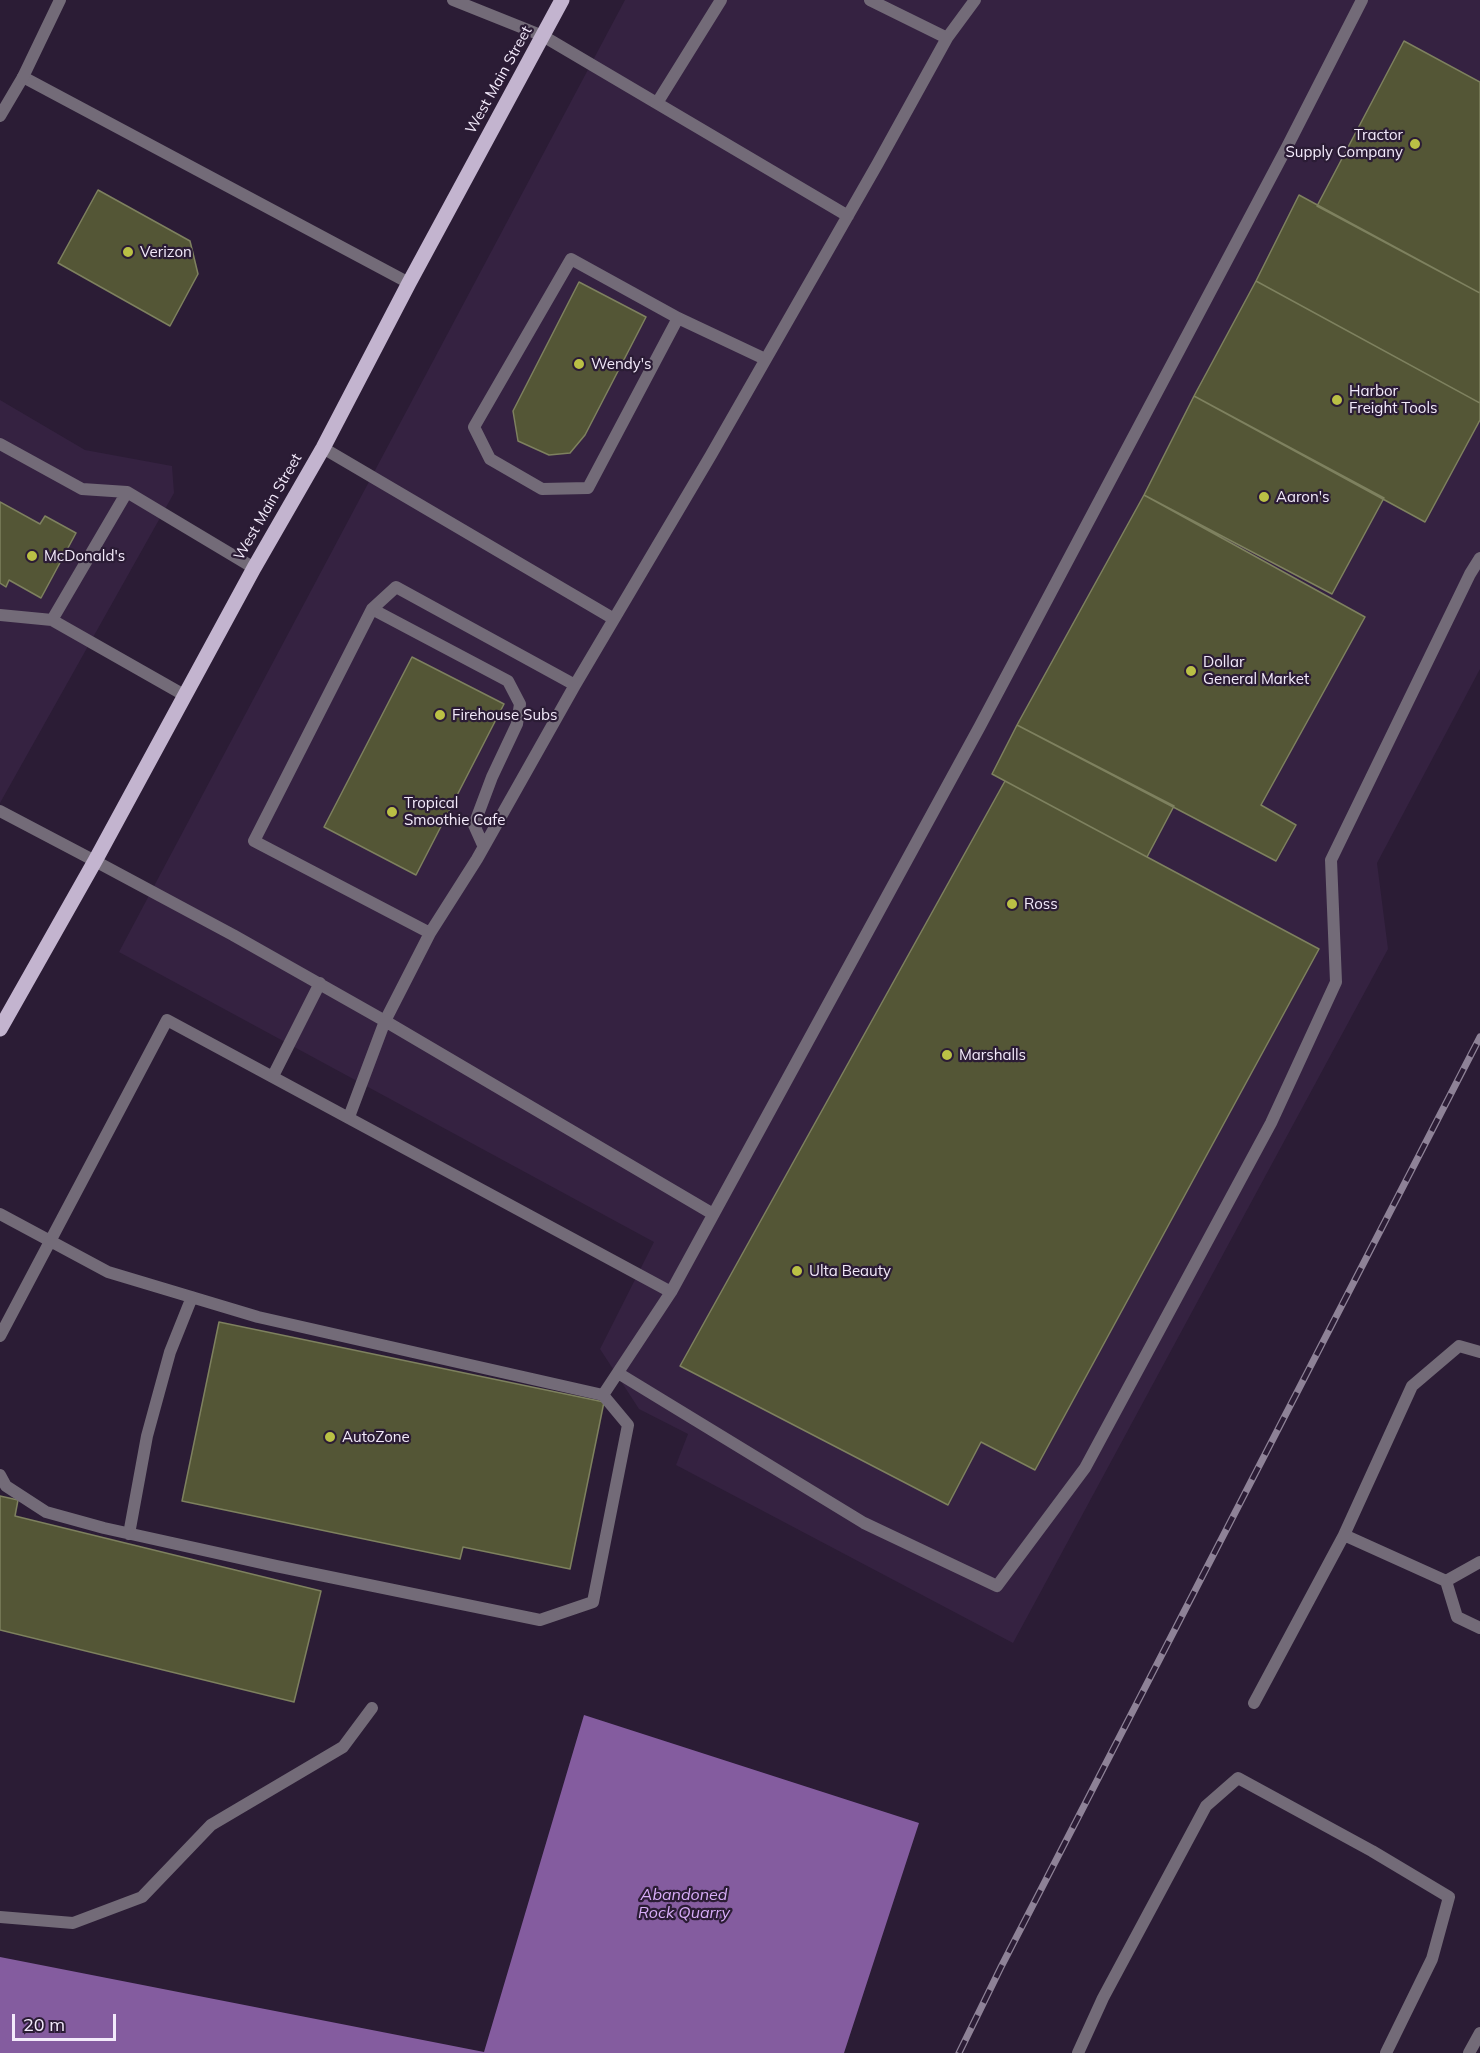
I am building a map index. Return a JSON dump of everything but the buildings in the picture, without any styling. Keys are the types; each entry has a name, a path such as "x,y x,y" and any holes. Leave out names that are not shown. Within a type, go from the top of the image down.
{"main road":[{"name":"West Main Street","path":"0,1029 254,567 323,448 562,0"}],"street":[{"path":"0,116 23,77 60,0"},
{"path":"453,0 543,36 848,216"},
{"path":"657,103 721,0"},
{"path":"870,0 946,38"},
{"path":"349,1117 385,1021 430,933 477,859 575,685 711,455 848,216 946,38 975,0"},
{"path":"603,1395 671,1292 990,707 1287,147 1362,0"},
{"path":"23,77 409,283"},
{"path":"678,318 588,488 542,489 490,459 474,427 571,260 678,318 765,359"},
{"path":"0,444 82,489 127,492 254,567"},
{"path":"323,448 615,619"},
{"path":"52,620 127,492"},
{"path":"618,1372 864,1524 998,1586 1085,1468 1270,1124 1336,982 1331,860 1470,574 1480,558"},
{"path":"430,933 254,841 372,609 396,587 575,685"},
{"path":"372,609 508,681 520,704 517,724 492,777 474,825 483,845"},
{"path":"0,615 52,620 184,695"},
{"path":"0,811 320,983 713,1214"},
{"path":"273,1076 320,983"},
{"path":"0,1336 167,1020 671,1292"},
{"path":"0,1214 108,1272 258,1317 603,1395 628,1425 593,1602 540,1620 287,1569 129,1534 46,1512 6,1486 0,1475"},
{"path":"129,1534 147,1436 170,1352 192,1297"},
{"path":"1254,1703 1344,1535 1412,1386 1459,1346 1480,1352"},
{"path":"1344,1535 1446,1581 1457,1617 1480,1628"},
{"path":"1446,1581 1480,1562"},
{"path":"0,1917 73,1923 142,1897 211,1825 343,1747 372,1708"},
{"path":"1078,2053 1103,1998 1206,1806 1238,1778 1372,1851 1449,1897 1432,1959 1386,2053"},
{"path":"1469,2053 1480,2033"}],"shaded area":[{"path":"625,0 1480,0 1480,669 1377,863 1388,949 1013,1643 676,1465 688,1434 639,1409 600,1349 654,1242 119,952"},
{"path":"0,400 85,450 172,466 174,493 0,803"}],"water":[{"name":"Abandoned Rock Quarry","path":"584,1715 919,1823 844,2053 0,2053 0,1957 484,2052"}],"railway":[{"path":"959,2053 1001,1967 1480,1037"}],"place":[{"name":"Tractor Supply Company","path":"1415,144"},
{"name":"Verizon","path":"128,252"},
{"name":"Wendy's","path":"579,364"},
{"name":"Harbor Freight Tools","path":"1337,400"},
{"name":"Aaron's","path":"1264,497"},
{"name":"McDonald's","path":"32,556"},
{"name":"Dollar General Market","path":"1191,671"},
{"name":"Firehouse Subs","path":"440,715"},
{"name":"Tropical Smoothie Cafe","path":"392,812"},
{"name":"Ross","path":"1012,904"},
{"name":"Marshalls","path":"947,1055"},
{"name":"Ulta Beauty","path":"797,1271"},
{"name":"AutoZone","path":"330,1437"}]}
